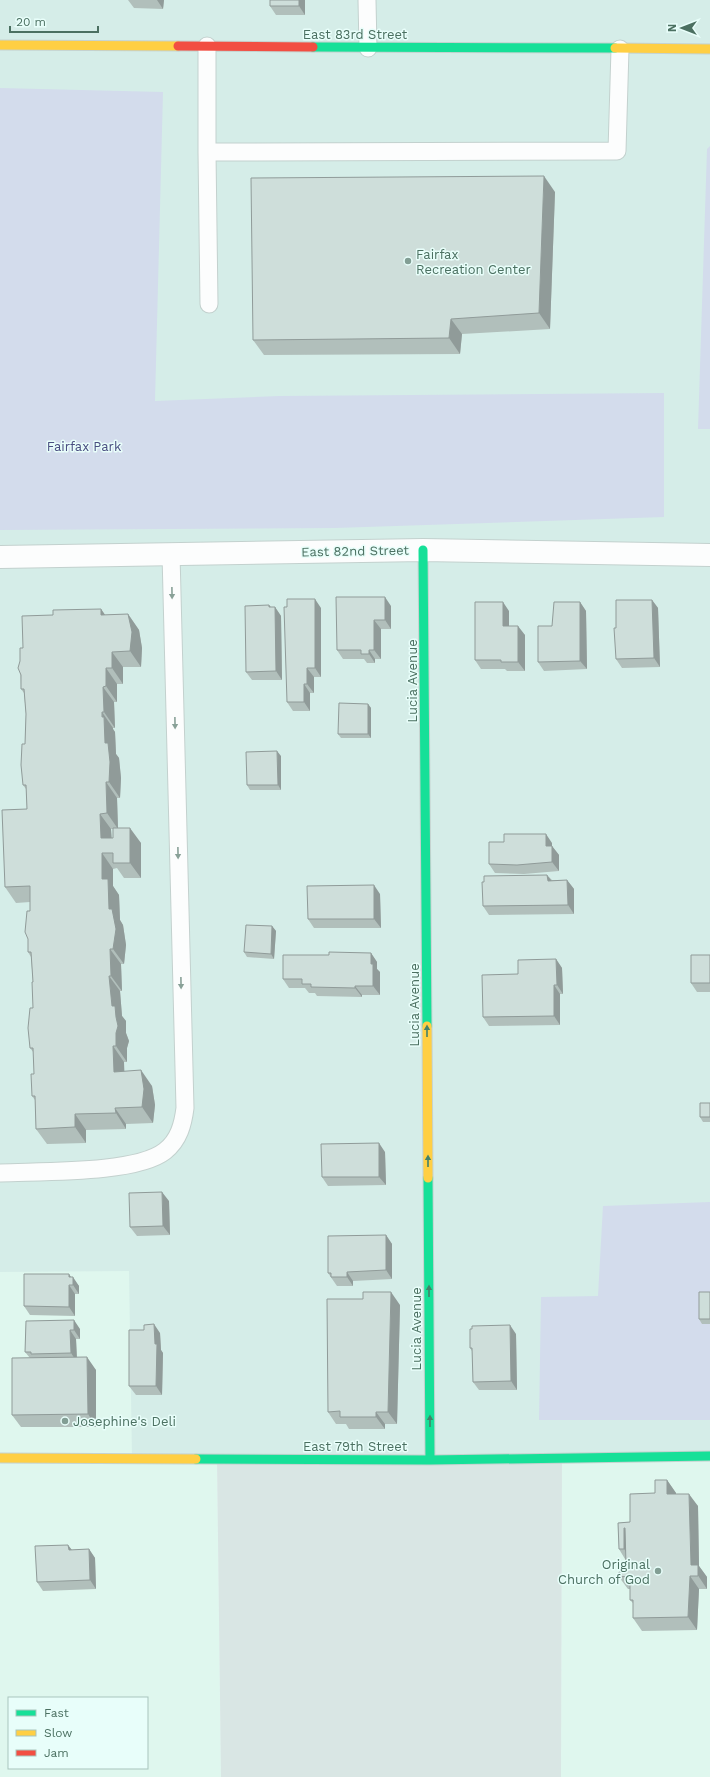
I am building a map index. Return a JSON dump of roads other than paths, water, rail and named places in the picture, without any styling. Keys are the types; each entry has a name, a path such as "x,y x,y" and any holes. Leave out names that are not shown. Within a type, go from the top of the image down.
{"street":[{"name":"East 83rd Street","path":"0,45 710,49"},
{"name":"East 82nd Street","path":"0,557 423,550 710,555"},
{"name":"Lucia Avenue","path":"423,550 430,1460"},
{"name":"East 79th Street","path":"0,1458 430,1460 710,1456"}],"lane":[{"path":"367,0 368,48"},
{"path":"207,46 209,304"},
{"path":"207,152 617,151 620,49"},
{"path":"0,1173 124,1166 141,1162 165,1151 176,1139 182,1125 185,1108 171,554"}],"place":[{"name":"Fairfax Recreation Center","path":"408,261"},
{"name":"Josephine's Deli","path":"65,1421"},
{"name":"Original Church of God","path":"658,1571"}],"park label":[{"name":"Fairfax Park","path":"84,446"}]}
